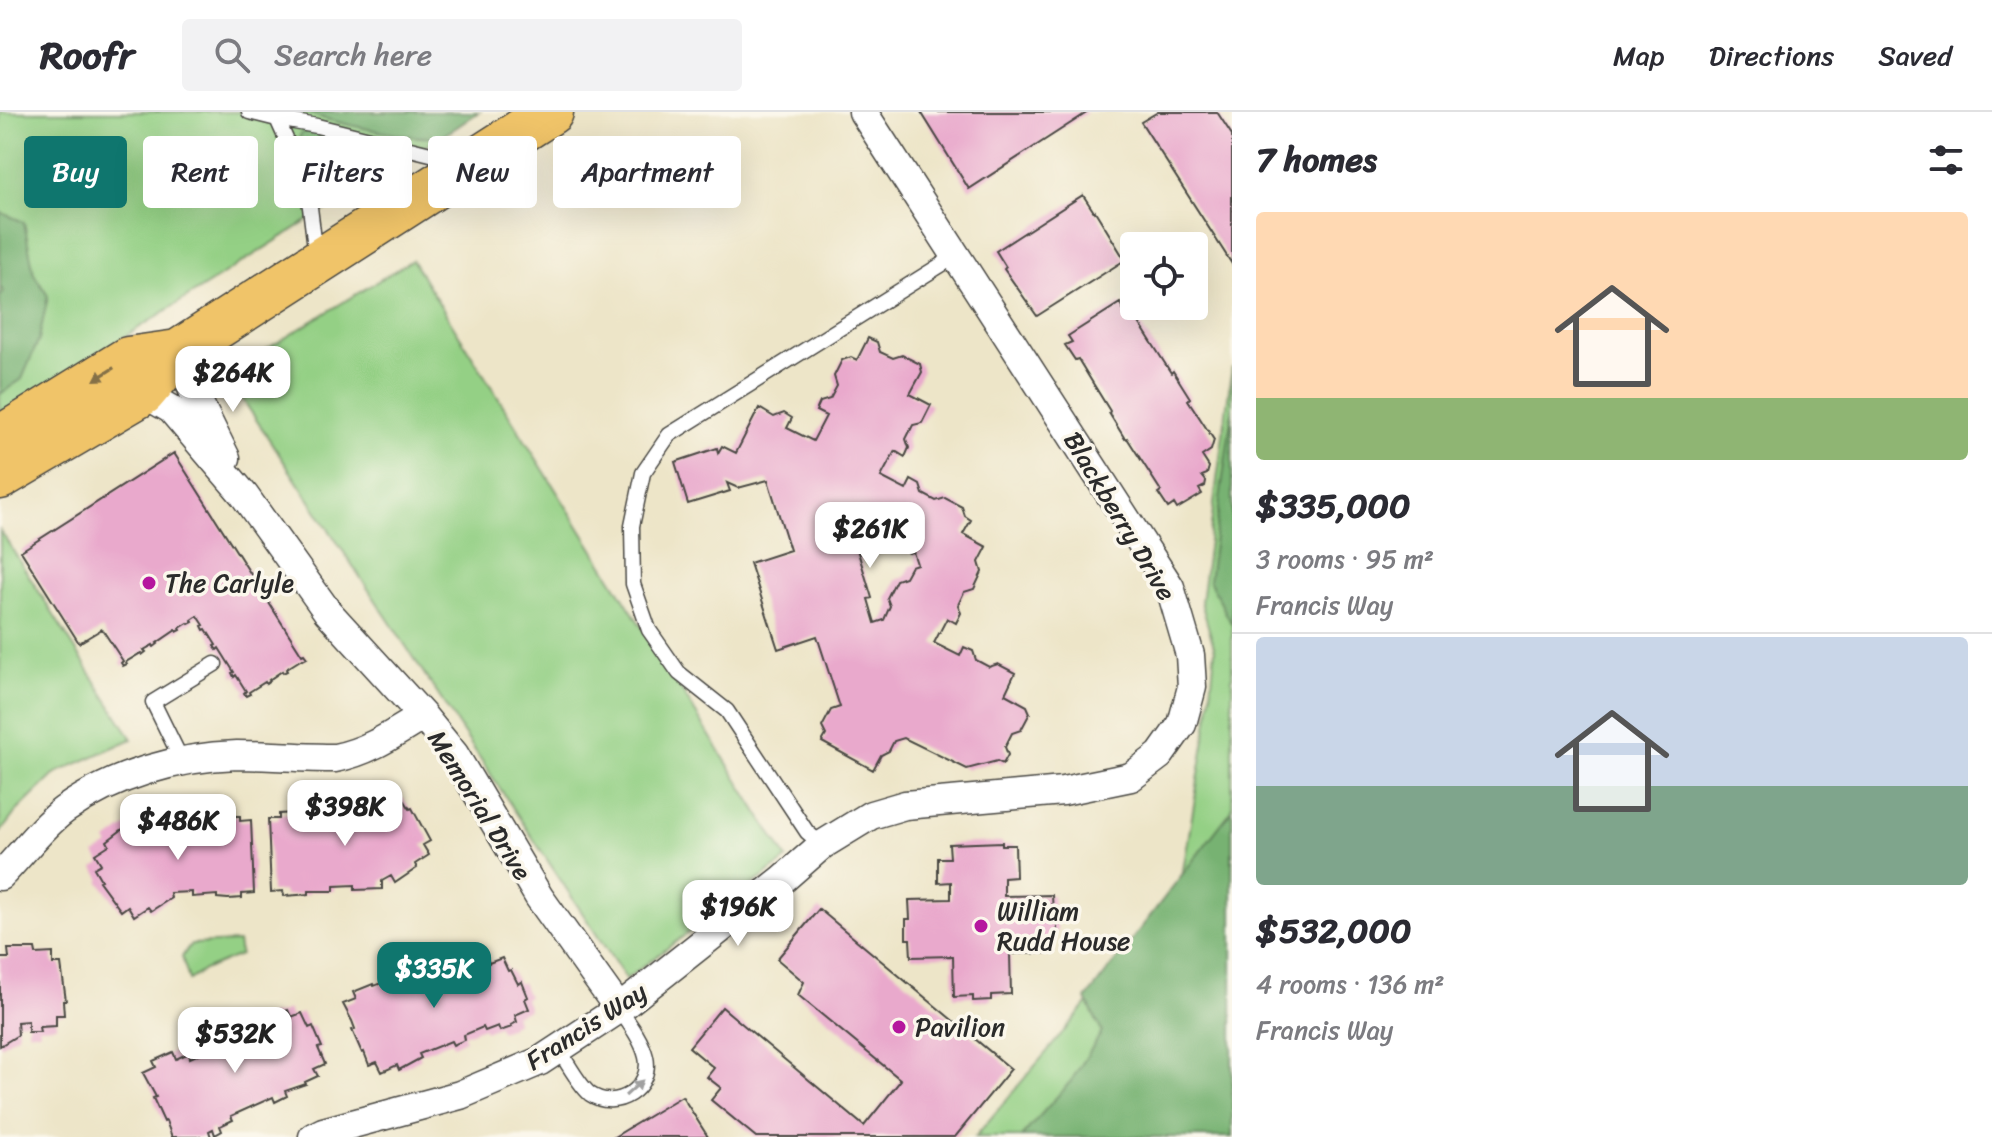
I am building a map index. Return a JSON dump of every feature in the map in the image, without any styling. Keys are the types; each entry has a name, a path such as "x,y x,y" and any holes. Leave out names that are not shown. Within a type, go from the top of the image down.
{"main road":[{"path":"515,136 551,113"},
{"path":"0,477 143,393 178,352 428,191"},
{"path":"0,438 128,359 178,352"}],"street":[{"name":"Blackberry Drive","path":"822,845 871,815 905,805 1063,791 1131,777 1160,755 1182,724 1192,687 1190,655 1170,587 863,112"},
{"name":"Memorial Drive","path":"178,352 194,393 244,495"},
{"name":"Memorial Drive","path":"143,393 171,409 244,495 327,611 454,754 539,897 619,1009"},
{"path":"0,876 62,812 96,791 145,770 182,761 234,755 335,758 370,747 423,716"},
{"name":"Francis Way","path":"313,1137 460,1095 540,1061 619,1009 822,845"}],"lane":[{"path":"249,112 428,153"},
{"path":"277,119 308,191 317,262"},
{"path":"822,845 807,832 727,711 679,673 649,630 633,584 632,526 643,473 669,435 957,255"},
{"path":"182,761 153,702 215,664"},
{"path":"558,1048 588,1092 613,1101 631,1094 643,1083 647,1072 646,1055 619,1009"}],"green space":[{"path":"0,112 479,112 441,136 428,136 428,144 412,155 412,136 274,136 274,208 328,208 0,416"},
{"path":"305,112 479,112 446,134 428,137 332,121"},
{"path":"302,132 315,132 328,136 300,136"},
{"path":"0,212 24,222 34,274 48,296 39,339 22,379 0,394 0,296 4,292 0,287"},
{"path":"412,260 787,859 626,979 226,374"},
{"path":"1232,367 1232,1137 975,1137 1179,895 1209,714 1215,650 1201,602"},
{"path":"1232,411 1232,625 1209,580"},
{"path":"0,530 132,739 56,773 16,812 0,833"},
{"path":"1232,810 1232,1137 1021,1137 1071,1081 1102,1032 1086,999"},
{"path":"238,942 240,955 189,980 182,957 191,944"}],"building":[{"path":"921,112 1088,112 969,189"},
{"path":"1158,112 1217,112 1232,135 1232,264 1141,122"},
{"path":"1083,195 1120,252 1120,263 1037,316 1004,269 1006,267 996,251"},
{"path":"1120,303 1120,320 1138,320 1214,440 1211,450 1202,456 1209,467 1207,474 1202,476 1206,481 1205,486 1199,489 1202,494 1177,509 1174,504 1168,508 1158,493 1161,491 1125,439 1078,359 1075,360 1065,345 1072,342 1068,336"},
{"path":"868,338 877,342 880,352 893,358 902,355 920,364 922,372 910,394 931,405 922,423 913,425 906,439 909,448 905,457 895,451 881,477 906,490 911,480 920,485 923,494 936,501 945,498 962,507 965,516 971,520 963,534 987,547 979,562 982,572 974,589 964,592 958,605 961,613 956,623 947,618 934,643 960,656 964,647 973,651 976,660 989,667 998,664 1015,673 1005,694 1027,706 1030,713 1021,730 1012,733 1005,747 1008,755 1003,764 997,761 967,769 904,738 894,741 873,770 822,742 826,735 822,727 831,710 840,707 817,636 778,649 750,563 790,550 768,480 738,488 727,483 730,491 688,504 675,462 717,448 718,453 722,446 736,453 759,408 774,417 784,413 792,418 787,428 813,441 826,416 816,411 820,402 830,399 837,386 834,376 842,360 851,357 857,360","holes":["855,524 867,532 869,539 886,548 895,546 913,552 917,564 911,566 905,577 896,580 887,598 890,606 884,620 875,623 868,599 872,598 857,549 852,550 845,527"]},
{"name":"The Carlyle","path":"174,453 302,655 307,658 246,696 246,691 236,675 234,677 219,648 217,650 214,646 198,616 123,666 123,661 102,629 79,643 21,551"},
{"path":"390,793 396,802 403,798 412,808 430,841 423,845 429,855 415,864 417,868 395,883 391,876 382,881 382,889 355,890 355,885 334,886 334,891 309,891 309,894 298,895 284,896 283,891 271,892 268,819 279,819 279,814 293,813 294,818 316,817 315,812 329,812 329,816 351,815 351,811 365,806 363,804 373,798 376,802"},
{"path":"226,816 240,816 240,821 251,820 254,893 228,899 217,898 217,895 192,897 192,892 170,893 171,898 151,911 148,907 134,916 128,906 121,911 99,881 94,868 101,864 95,854 109,845 107,841 128,825 133,833 142,827 141,820 169,819 169,823 190,823 190,818 226,819"},
{"name":"William Rudd House","path":"1002,842 1002,845 1015,845 1016,877 1004,878 1004,896 1052,895 1053,914 1057,914 1057,932 1053,933 1054,953 1010,954 1011,994 991,995 991,1000 973,1001 973,996 954,997 953,956 911,957 910,939 906,939 906,919 910,919 909,900 951,899 951,882 938,883 938,858 950,858 949,844"},
{"name":"Pavilion","path":"819,909 1011,1069 955,1137 756,1137 711,1100 721,1088 707,1077 714,1068 689,1047 722,1007 864,1126 901,1080 798,995 804,982 777,959"},
{"path":"8,949 35,949 36,954 53,953 53,964 61,964 66,1001 63,1001 64,1015 56,1015 56,1026 39,1027 40,1032 28,1032 28,1021 17,1022 18,1035 0,1046 0,958 9,958"},
{"path":"474,957 476,962 486,957 489,963 502,958 518,984 522,982 529,1009 515,1015 517,1022 500,1031 498,1026 485,1031 483,1027 464,1035 465,1040 453,1045 451,1041 419,1054 421,1058 399,1070 397,1065 382,1072 377,1062 369,1065 343,1004 356,999 353,992 386,981 388,986 401,981 403,986 412,982 411,978 421,974 420,971 433,965 436,972 445,968 447,971"},
{"path":"288,1010 291,1017 302,1013 309,1028 313,1026 325,1064 314,1069 318,1076 285,1091 287,1096 275,1102 273,1097 231,1116 233,1120 220,1126 222,1131 215,1135 213,1129 209,1131 211,1137 172,1137 143,1073 156,1067 153,1061 173,1052 176,1059 189,1053 190,1058 210,1049 208,1045 231,1036 233,1039 242,1035 240,1030"},
{"path":"682,1096 708,1137 614,1137"}],"place":[{"name":"The Carlyle","path":"149,583"},
{"name":"William Rudd House","path":"981,926"},
{"name":"Pavilion","path":"899,1027"}]}
